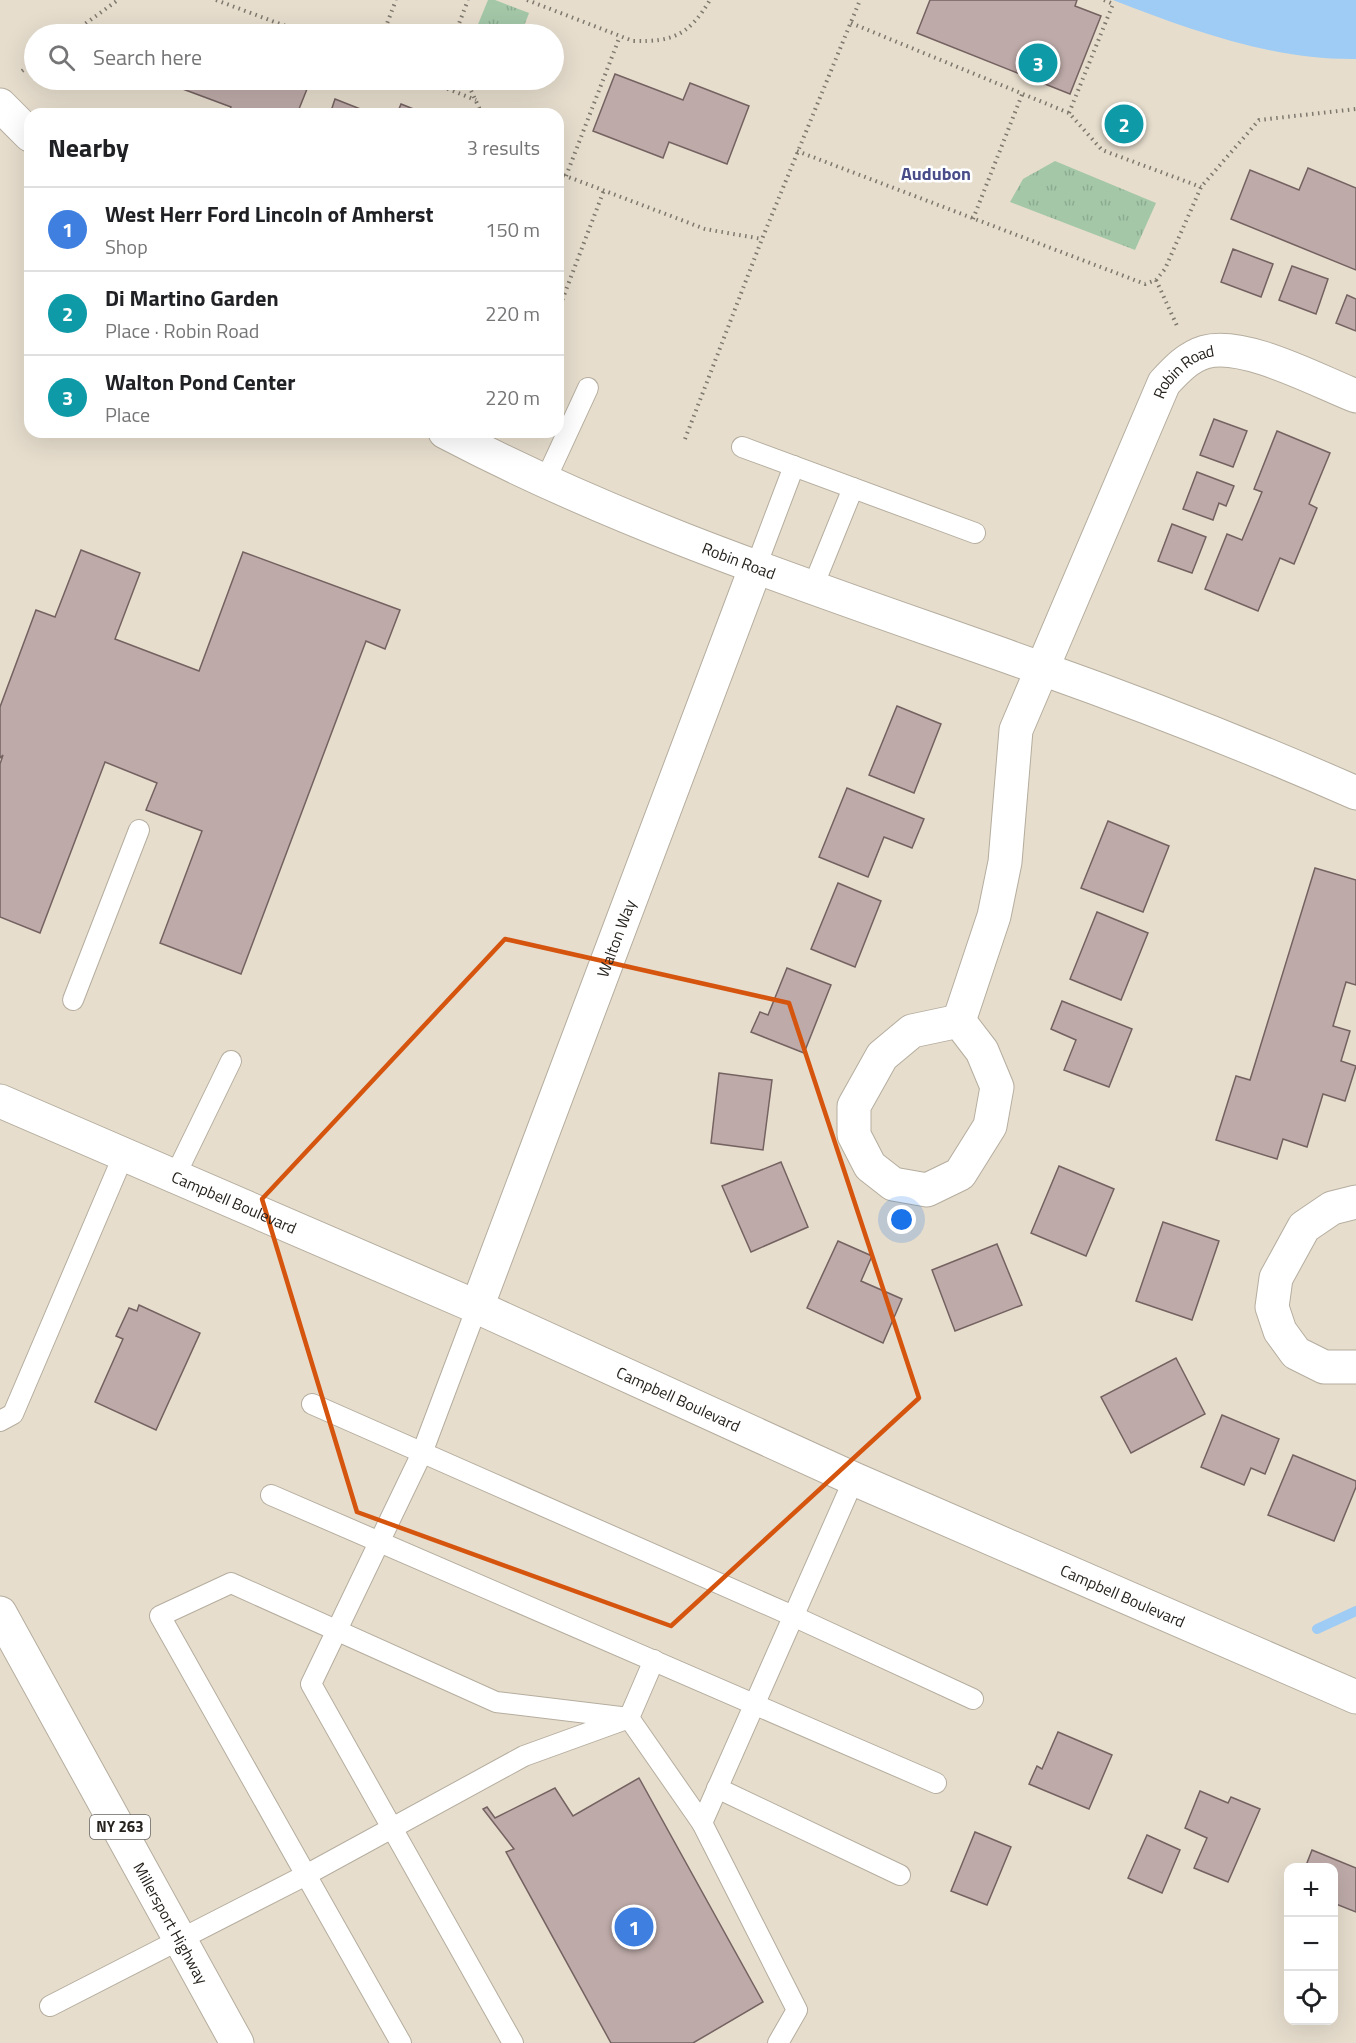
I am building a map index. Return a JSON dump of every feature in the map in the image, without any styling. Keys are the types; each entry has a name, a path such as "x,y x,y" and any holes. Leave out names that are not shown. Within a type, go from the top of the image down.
{"street":[{"path":"0,105 24,129"},
{"name":"Robin Road","path":"959,1021 994,916 1005,862 1016,730 1040,668 1164,383 1191,358 1206,352 1224,350 1253,355 1356,396"},
{"name":"Robin Road","path":"458,438 545,481 755,569 1196,725 1356,793"},
{"name":"Walton Way","path":"477,1307 755,569"},
{"path":"959,1021 982,1052 997,1087 990,1126 960,1174 927,1190 893,1184 870,1166 854,1135 854,1106 882,1056 912,1031 959,1021"},
{"name":"Campbell Boulevard","path":"0,1101 477,1307 854,1479 1356,1697"},
{"path":"1356,1202 1332,1208 1304,1227 1276,1278 1272,1307 1280,1331 1296,1353 1324,1367 1356,1367"},
{"name":"Millersport Highway","path":"0,1613 181,1937 237,2043"}],"lane":[{"path":"545,481 588,388"},
{"path":"742,447 975,533"},
{"path":"755,569 794,466"},
{"path":"812,589 853,488"},
{"path":"73,1000 140,830"},
{"path":"175,1176 231,1061"},
{"path":"0,1421 13,1414 124,1154"},
{"path":"477,1307 422,1453 311,1684 513,2043"},
{"path":"312,1404 793,1616 973,1699"},
{"path":"702,1823 854,1479"},
{"path":"271,1495 936,1783"},
{"path":"401,2043 160,1616 231,1583 496,1702 629,1718 702,1823 797,2010 778,2043"},
{"path":"50,2006 306,1875 392,1826 524,1756 629,1718 654,1660"},
{"path":"717,1788 900,1875"}],"path":[{"path":"85,24 118,0"},
{"path":"216,0 280,24"},
{"path":"387,24 396,0"},
{"path":"459,24 468,0"},
{"path":"527,0 633,41 651,41 681,34 697,22 710,0"},
{"path":"685,439 797,150 860,0"},
{"path":"1069,113 1113,4 1104,0"},
{"path":"851,23 1023,92 1069,113 1102,150 1201,187"},
{"path":"620,36 566,176 705,229 762,239"},
{"path":"450,90 476,100"},
{"path":"471,90 479,108"},
{"path":"973,219 1023,92"},
{"path":"797,150 1145,284 1156,280 1165,269 1201,187 1260,120 1356,109"},
{"path":"564,295 604,190"},
{"path":"1156,280 1191,358"}],"highlighted area":[{"path":"505,939 789,1003 919,1398 671,1626 357,1512 262,1199"}],"green space":[{"path":"488,0 495,0 529,13 525,24 478,24"},
{"path":"1055,161 1156,203 1135,250 1010,202 1023,179"}],"water":[{"path":"1113,0 1356,0 1356,59 1325,58 1263,49 1202,32"}],"building":[{"path":"930,0 1077,0 1075,6 1101,16 1070,94 917,33"},
{"path":"615,74 683,100 690,83 749,106 727,164 669,142 663,158 593,131"},
{"path":"185,90 307,90 299,108 231,107"},
{"path":"335,99 358,108 332,108"},
{"path":"401,104 411,108 399,108"},
{"path":"1308,168 1356,188 1356,270 1231,219 1250,170 1299,190"},
{"path":"1233,249 1273,264 1261,297 1221,282"},
{"path":"1292,266 1328,279 1316,314 1279,300"},
{"path":"1347,295 1356,299 1356,331 1336,323"},
{"path":"1214,419 1247,431 1233,467 1200,455"},
{"path":"1277,431 1330,453 1309,504 1317,508 1294,564 1280,558 1258,611 1205,589 1227,534 1242,540 1262,492 1254,489"},
{"path":"1197,472 1234,486 1226,506 1219,503 1213,520 1183,509"},
{"path":"1172,524 1206,537 1192,573 1158,561"},
{"path":"81,550 140,573 115,639 199,671 243,552 400,610 385,649 366,641 241,974 160,943 202,831 146,810 157,783 105,762 40,933 0,917 0,764 3,755 0,758 0,707 36,610 55,617"},
{"path":"897,706 941,724 914,793 869,775"},
{"path":"847,788 924,819 912,848 884,837 868,877 819,857"},
{"path":"1108,821 1169,846 1143,912 1081,888"},
{"path":"1315,868 1356,880 1356,985 1346,982 1333,1026 1350,1031 1341,1061 1356,1066 1345,1101 1323,1094 1307,1147 1283,1139 1277,1159 1216,1140 1236,1076 1250,1080"},
{"path":"838,883 881,901 855,967 811,949"},
{"path":"1097,912 1148,933 1121,1000 1070,979"},
{"path":"787,968 831,985 804,1053 751,1032 760,1012 768,1015"},
{"path":"1062,1001 1132,1029 1109,1087 1064,1070 1076,1040 1051,1029"},
{"path":"719,1073 772,1080 763,1150 711,1143"},
{"path":"781,1162 808,1227 751,1252 722,1186"},
{"path":"1059,1166 1114,1189 1086,1256 1031,1233"},
{"path":"1163,1222 1219,1241 1192,1320 1136,1301"},
{"path":"838,1241 872,1256 861,1281 902,1299 883,1343 807,1308"},
{"path":"997,1244 1022,1305 955,1331 932,1270"},
{"path":"139,1305 200,1333 156,1430 95,1402 123,1339 116,1336 129,1308 137,1311"},
{"path":"1176,1358 1205,1414 1131,1453 1101,1397"},
{"path":"1222,1415 1279,1439 1265,1474 1251,1468 1244,1485 1201,1467"},
{"path":"1293,1455 1356,1481 1356,1487 1334,1541 1268,1515"},
{"path":"1058,1732 1112,1755 1089,1809 1029,1784 1037,1766 1042,1769"},
{"path":"639,1778 763,2002 693,2043 611,2043 506,1852 514,1849 483,1809 487,1807 495,1818 555,1788 573,1816"},
{"path":"1200,1791 1228,1803 1231,1797 1260,1809 1228,1882 1194,1868 1207,1838 1185,1828"},
{"path":"975,1832 1011,1847 987,1905 951,1891"},
{"path":"1147,1835 1180,1850 1162,1893 1128,1878"},
{"path":"1312,1850 1356,1868 1356,1912 1338,1905 1338,1863 1307,1863"}],"waterway":[{"path":"1317,1629 1356,1611"}],"place":[{"name":"Walton Pond Center","path":"1038,63"},
{"name":"Di Martino Garden","path":"1124,124"},
{"name":"West Herr Ford Lincoln of Amherst","path":"634,1927"}],"district":[{"name":"Audubon","path":"936,174"}]}
